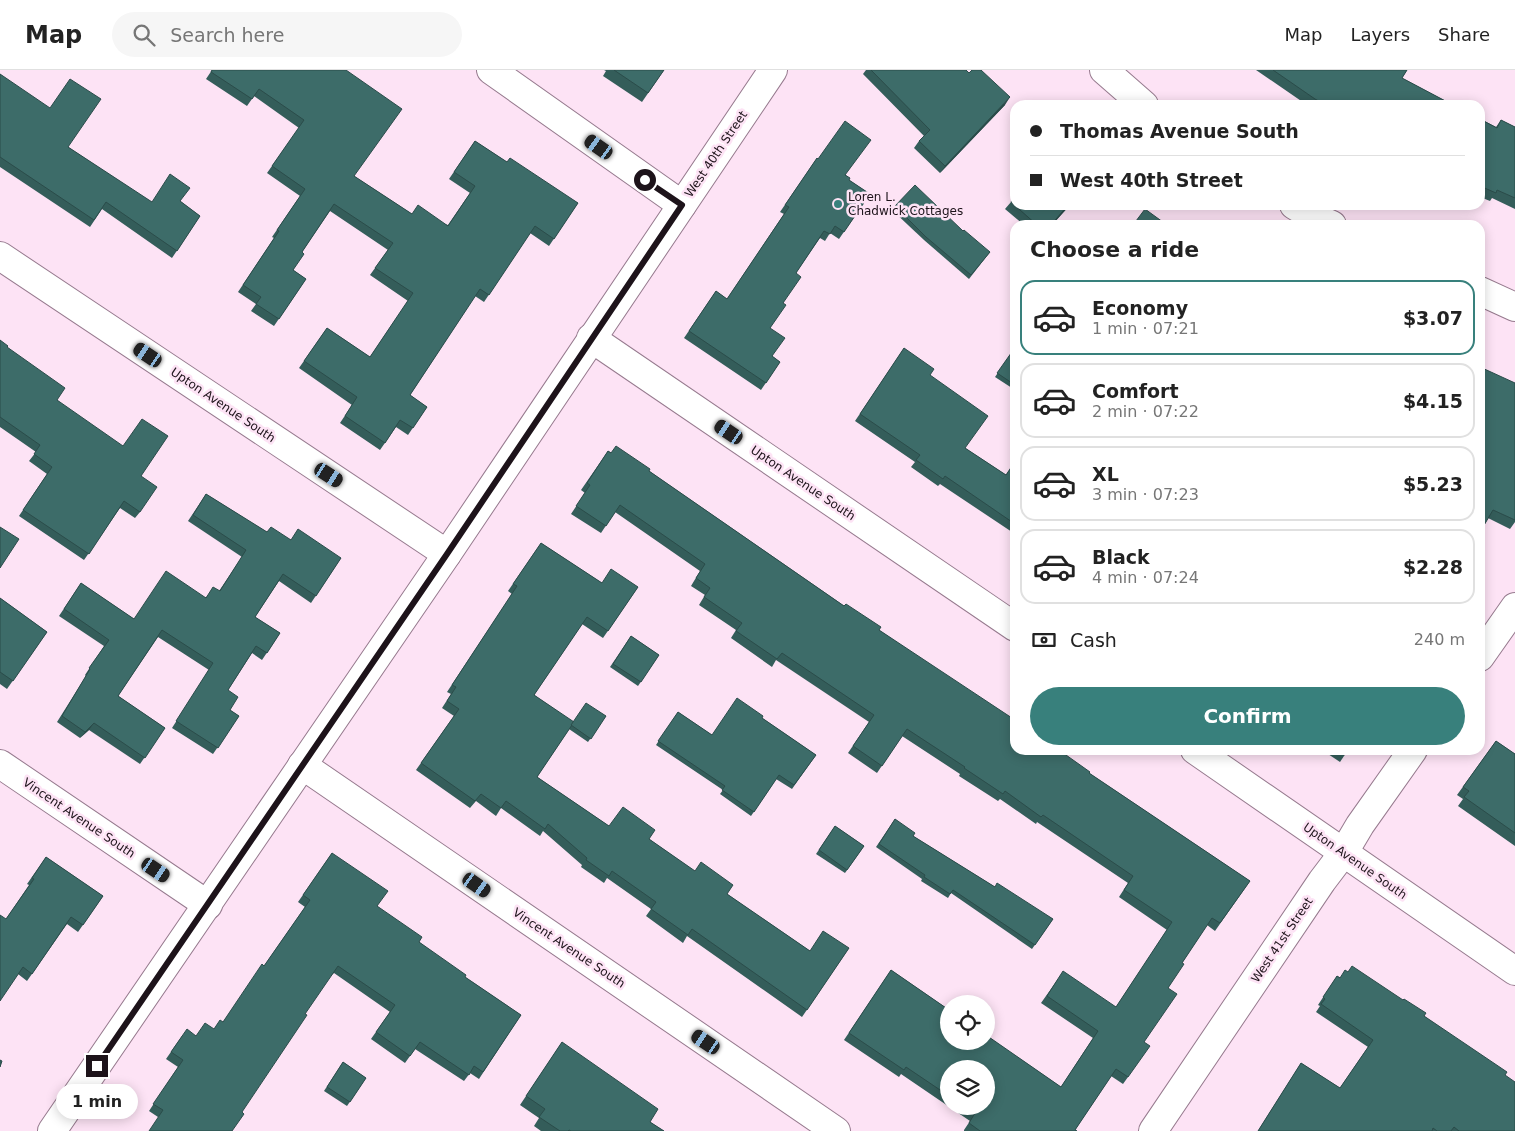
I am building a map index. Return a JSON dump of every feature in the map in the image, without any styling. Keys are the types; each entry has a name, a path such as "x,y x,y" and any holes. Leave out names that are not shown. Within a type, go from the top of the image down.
{"street":[{"path":"491,70 682,205"},
{"name":"West 40th Street","path":"52,1131 447,554 773,70"},
{"path":"1104,70 1138,100"},
{"path":"1302,210 1321,220"},
{"name":"Upton Avenue South","path":"0,256 447,554"},
{"path":"1485,294 1515,307"},
{"name":"Upton Avenue South","path":"591,338 1010,624"},
{"path":"1485,649 1515,607"},
{"name":"Upton Avenue South","path":"1202,755 1515,971"},
{"name":"West 41st Street","path":"1153,1131 1322,881 1344,852 1360,825 1410,755"},
{"name":"Vincent Avenue South","path":"0,764 208,905"},
{"name":"Vincent Avenue South","path":"302,765 836,1131"}],"building":[{"path":"212,70 346,70 402,109 354,176 412,214 418,205 448,226 475,186 454,172 475,141 507,162 510,158 578,203 554,239 535,226 489,295 480,289 410,395 427,407 413,428 400,420 385,443 345,416 357,397 304,361 327,328 370,357 413,293 375,268 393,243 334,204 302,252 304,254 293,270 306,279 279,319 256,304 261,297 243,285 305,189 272,166 304,120 259,89 252,99 211,72"},
{"path":"614,70 664,70 648,93"},
{"path":"871,70 966,70 969,73 972,70 981,70 1010,97 945,166 919,141 930,130"},
{"path":"1273,70 1407,70 1402,78 1444,100 1317,100"},
{"path":"0,74 50,108 70,79 101,99 68,147 152,202 170,174 190,188 180,201 200,216 177,251 106,202 94,220 0,157"},
{"path":"1501,120 1515,127 1515,198 1497,190 1496,193 1485,188 1485,122 1497,128"},
{"path":"845,121 871,140 845,175 850,178 849,180 870,194 844,232 835,226 830,234 824,231 796,273 801,277 783,303 786,305 770,328 785,338 772,356 780,362 766,383 689,331 716,291 727,299 789,207 785,205"},
{"path":"915,185 963,231 990,252 971,275 926,237 895,206"},
{"path":"1020,210 1064,210 1055,220 1031,220"},
{"path":"1144,210 1146,210 1160,220 1137,220"},
{"path":"0,340 65,388 57,400 123,446 142,419 168,436 141,476 157,487 140,512 124,501 89,554 23,510 52,467 34,454 40,445 0,417"},
{"path":"904,348 934,369 930,375 988,416 965,448 1006,475 1010,469 1010,521 945,476 943,479 916,460 920,455 860,414"},
{"path":"1010,355 1010,382 997,373"},
{"path":"1485,369 1515,383 1515,520 1493,510 1485,524"},
{"path":"616,446 650,469 649,471 844,606 846,604 881,627 879,630 1010,717 1010,755 1066,755 1089,773 1250,881 1220,923 1212,918 1182,963 1184,964 1168,988 1177,994 1144,1042 1150,1046 1128,1077 1116,1069 1075,1130 1077,1131 980,1131 969,1123 974,1115 995,1115 995,1060 940,1060 940,1090 906,1067 904,1070 849,1033 891,970 940,1004 940,1050 995,1050 995,1041 1061,1087 1098,1031 1047,996 1063,971 1116,1007 1172,922 1124,890 1133,876 1043,815 1041,817 1005,791 1003,794 907,729 882,766 853,746 874,715 782,653 777,659 736,631 742,623 704,597 710,588 696,578 705,564 620,505 606,526 576,506 590,485 587,483 608,451 611,453"},
{"path":"206,494 267,532 271,527 291,540 298,529 341,558 316,596 283,574 255,617 280,633 267,653 256,646 228,690 238,697 230,710 239,716 218,748 176,721 213,663 162,630 118,696 165,728 145,758 94,723 85,732 62,716 89,668 109,640 64,609 81,583 134,619 166,571 206,598 213,587 220,591 246,550 193,515"},
{"path":"0,527 19,539 0,568"},
{"path":"541,543 602,583 611,569 638,587 608,631 587,617 534,695 574,722 537,777 609,826 623,807 655,830 649,839 695,871 701,862 733,885 727,894 810,951 823,931 849,948 807,1010 692,929 688,935 651,909 656,902 612,871 609,876 586,860 587,858 548,824 545,829 506,801 501,808 481,794 475,801 421,763 459,709 447,701 456,687 452,685 517,586 513,584"},
{"path":"0,598 47,632 13,681 0,672"},
{"path":"631,636 659,655 641,682 613,664"},
{"path":"737,698 763,716 762,718 816,755 794,785 779,775 754,812 722,790 725,786 658,741 678,712 712,735"},
{"path":"586,703 606,716 591,739 571,725"},
{"path":"1496,741 1515,754 1515,833 1464,797 1469,791 1463,787"},
{"path":"895,819 915,833 913,836 995,887 997,883 1053,919 1035,945 953,890 950,894 879,844"},
{"path":"835,826 864,846 847,870 819,850"},
{"path":"332,853 388,891 377,906 422,937 419,942 466,975 465,977 521,1015 483,1072 474,1066 469,1075 420,1042 410,1056 376,1032 395,1005 338,966 242,1112 244,1114 232,1131 149,1131 163,1110 153,1104 183,1060 171,1052 187,1029 196,1036 205,1023 214,1029 220,1020 223,1022 262,964 264,966 310,900 303,895"},
{"path":"46,857 103,896 83,925 71,917 32,974 23,967 0,1001 0,915 6,919 34,879 32,878"},
{"path":"1352,966 1426,1013 1424,1016 1507,1072 1505,1075 1515,1082 1515,1131 1459,1131 1454,1127 1451,1131 1437,1131 1433,1128 1432,1131 1258,1131 1301,1063 1340,1088 1373,1040 1321,1004 1325,999 1323,997 1337,976 1340,978 1345,970 1348,972"},
{"path":"562,1042 658,1109 650,1122 664,1131 560,1131 539,1117 545,1109 526,1096"},
{"path":"343,1062 366,1078 350,1102 327,1087"}],"place":[{"name":"Loren L. Chadwick Cottages","path":"838,204"}],"route":[{"path":"97,1066 447,554 682,205 645,180"}]}
